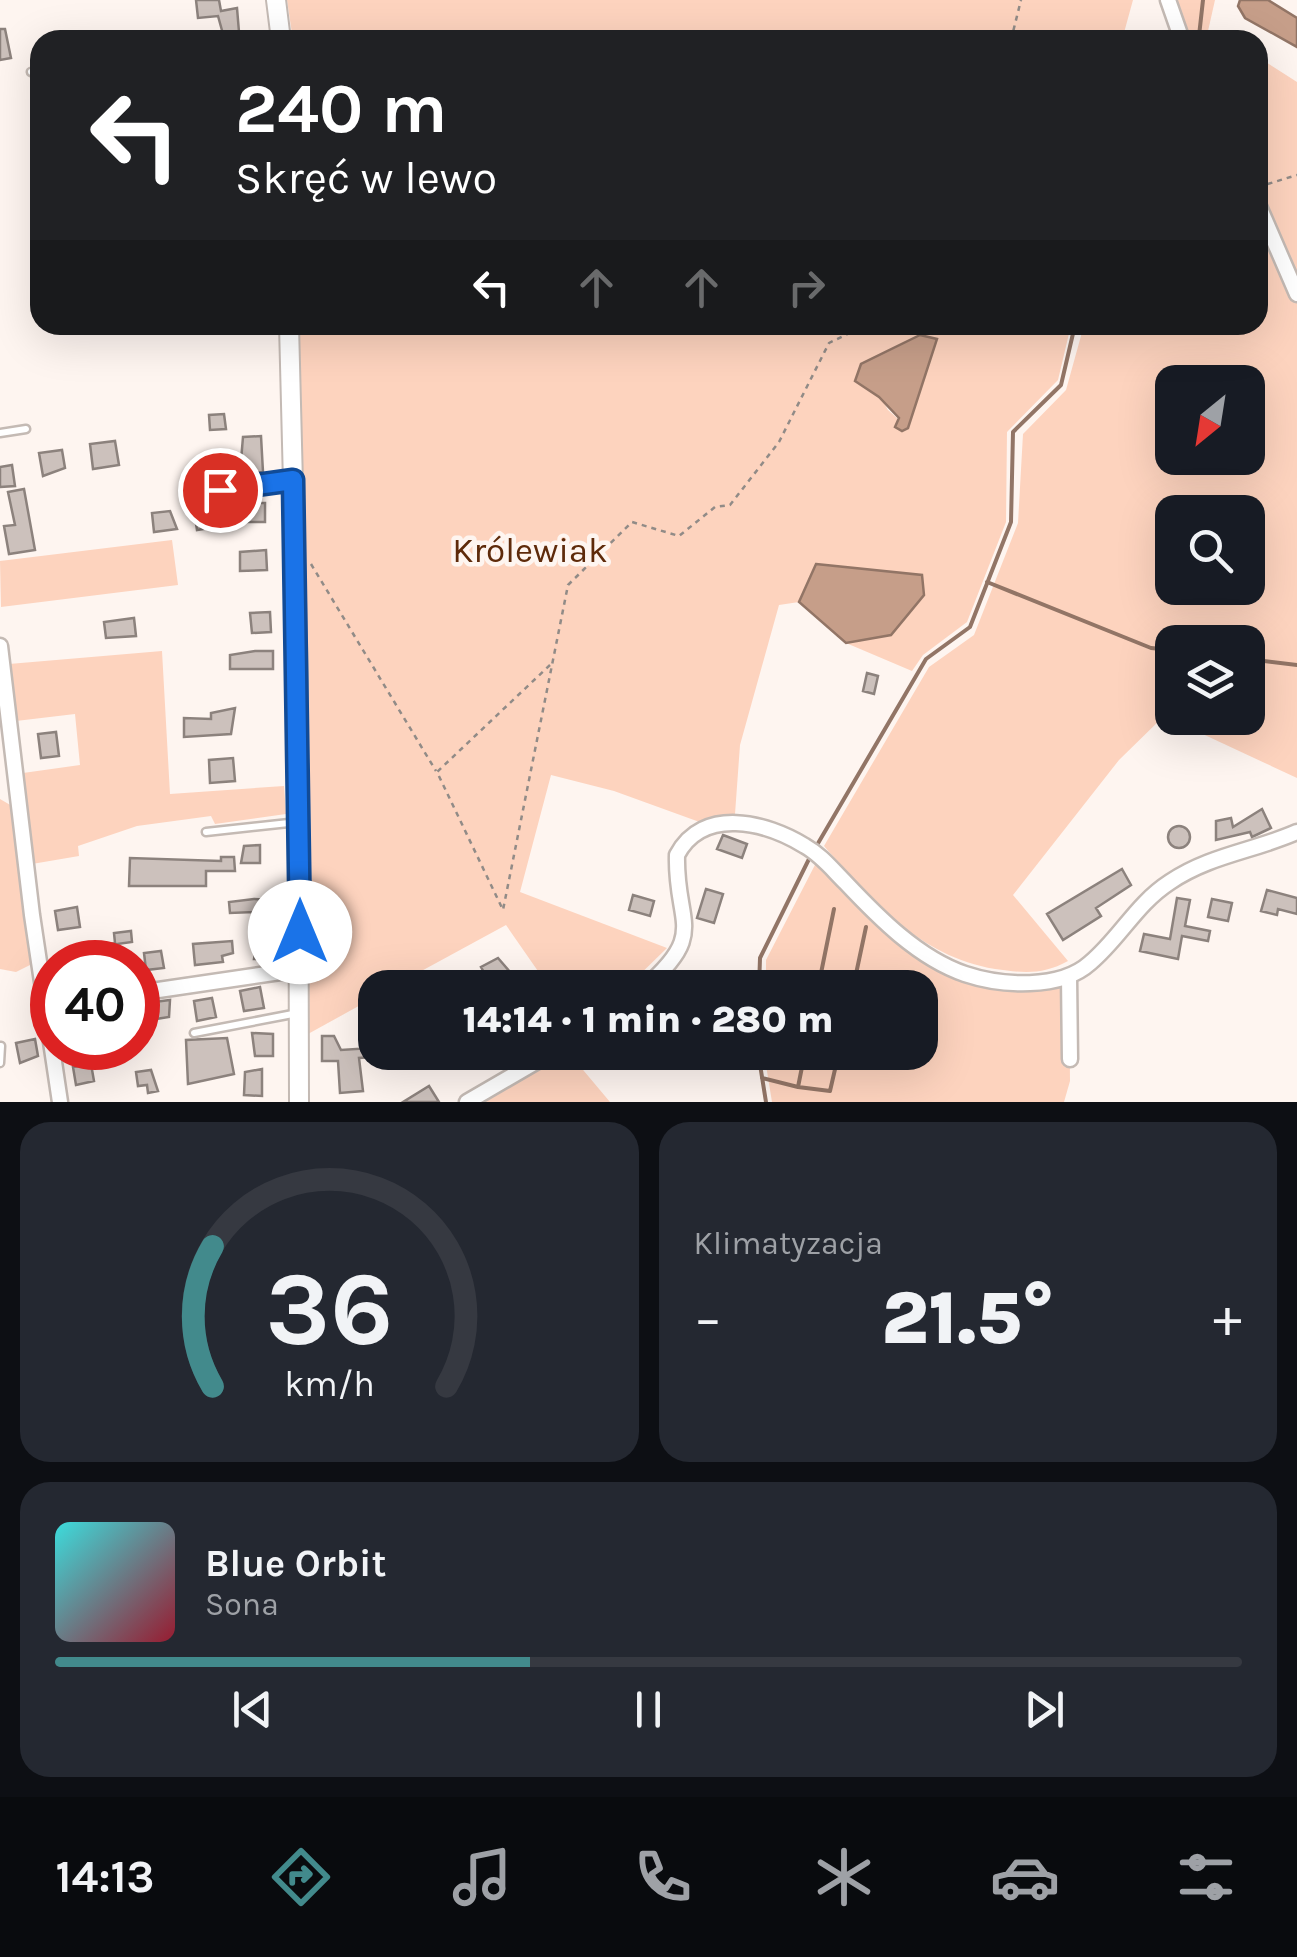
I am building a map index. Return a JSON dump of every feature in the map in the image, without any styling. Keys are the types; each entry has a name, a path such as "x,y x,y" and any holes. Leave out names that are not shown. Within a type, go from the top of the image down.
{"street":[{"path":"276,0 280,30"},
{"path":"1168,0 1178,30"},
{"path":"1268,227 1297,294"},
{"path":"289,335 301,969 298,1102"},
{"path":"0,646 40,940"},
{"path":"664,970 674,961 684,939 678,855 692,835 727,822 753,825 806,846 906,939 955,970 1008,982 1068,976 1089,965 1135,910 1167,883 1214,858 1290,835 1297,850"},
{"path":"160,991 301,969"},
{"path":"1068,976 1070,1059"},
{"path":"56,1070 60,1102"},
{"path":"467,1102 522,1070"}],"lane":[{"path":"0,433 26,429"},
{"path":"187,494 293,480"},
{"path":"206,832 299,822"},
{"path":"194,1033 299,1013"},
{"path":"0,1063 1,1046"}],"path":[{"path":"1014,30 1021,0"},
{"path":"1268,184 1297,175"},
{"path":"294,536 436,772 503,910 568,585 632,522 680,536 715,507 730,504 778,442 829,343 845,335"},
{"path":"436,772 550,665"}],"green space":[{"path":"287,0 1133,0 1125,30 292,30"},
{"path":"1175,0 1215,0 1208,30 1186,30"},
{"path":"1268,63 1297,82 1297,778 1205,735 1265,735 1265,625 1155,625 1155,725 1119,760 1013,895 1068,961 1033,972 968,962 920,939 879,906 824,846 929,667 974,635 1018,523 1023,434 1066,390 1081,335 1268,335"},
{"name":"Królewiak","path":"299,335 1069,335 1058,380 1007,432 1006,522 967,622 923,655 912,671 846,643 891,635 816,564 799,602 779,605 740,745 735,814 705,824 614,791 551,775 520,892 667,948 644,970 537,970 506,925 423,970 358,970 358,1006 308,1034 309,720","holes":["937,339 908,428 888,410 861,364 907,341"]},
{"path":"172,540 178,585 1,607 0,561"},
{"path":"162,651 170,794 284,786 286,814 215,824 211,816 137,826 78,846 79,856 32,864 23,773 80,765 75,714 16,721 9,664"},
{"path":"0,799 12,806 30,965 16,972 0,969"},
{"path":"817,861 898,941 926,962 956,977 989,986 1027,988 1069,982 1070,1081 1064,1102 772,1102 767,1070 938,1070 938,970 766,970 766,960"},
{"path":"531,1070 583,1070 610,1102 478,1102"}],"shaded area":[{"path":"1240,0 1268,0 1297,18 1297,47 1245,18 1238,6"},
{"path":"920,335 937,339 908,428 902,431 895,427 899,418 879,397 855,381 861,364"},
{"path":"816,564 922,575 924,595 891,635 846,643 799,602"}],"building":[{"path":"196,0 219,0 221,11 237,8 239,30 222,30 218,16 198,18"},
{"path":"0,29 5,29 11,58 0,60"},
{"path":"224,414 226,429 210,430 209,415"},
{"path":"261,436 263,472 240,473 243,437"},
{"path":"115,441 119,465 93,469 90,444"},
{"path":"62,450 65,468 43,476 39,453"},
{"path":"12,465 15,486 0,487 0,467"},
{"path":"24,489 35,550 9,554 4,526 15,525 8,492"},
{"path":"242,503 265,503 265,522 242,522"},
{"path":"219,506 222,526 197,530 194,510"},
{"path":"170,511 177,529 154,532 152,513"},
{"path":"266,550 267,570 240,571 240,552"},
{"path":"270,612 271,632 252,633 250,613"},
{"path":"134,618 136,636 106,638 104,622"},
{"path":"273,651 273,669 230,669 230,655"},
{"path":"867,673 878,676 874,694 863,691"},
{"path":"235,708 231,734 184,737 184,718 211,719 211,713"},
{"path":"56,732 59,756 41,758 38,734"},
{"path":"233,758 235,781 210,783 209,760"},
{"path":"1262,809 1271,828 1252,837 1250,832 1216,840 1216,821 1231,818 1233,827"},
{"path":"1179,826 1190,837 1179,848 1168,837"},
{"path":"723,835 747,844 742,858 717,849"},
{"path":"260,845 260,863 241,863 244,846"},
{"path":"221,857 234,857 235,871 206,871 206,886 129,886 130,858 221,861"},
{"path":"1122,869 1131,885 1096,908 1101,916 1063,940 1047,914"},
{"path":"706,889 723,894 714,923 697,918"},
{"path":"1267,890 1297,898 1297,914 1278,909 1277,915 1261,911"},
{"path":"633,895 654,901 650,916 629,910"},
{"path":"1177,898 1190,900 1185,926 1210,931 1208,941 1182,936 1178,959 1140,951 1144,934 1170,939"},
{"path":"1212,899 1232,903 1228,921 1208,917"},
{"path":"273,900 273,922 254,922 254,912 230,913 229,902"},
{"path":"77,907 80,927 58,930 55,911"},
{"path":"131,931 132,940 115,940 114,933"},
{"path":"232,941 233,953 222,956 223,962 195,965 193,944"},
{"path":"257,941 272,941 272,960 254,959"},
{"path":"498,958 508,970 483,970 481,967"},
{"path":"260,987 264,1008 244,1011 240,991"},
{"path":"212,998 216,1017 197,1021 194,1001"},
{"path":"170,1000 169,1017 160,1018 160,1001"},
{"path":"252,1033 273,1034 273,1056 255,1056"},
{"path":"322,1036 334,1036 341,1050 358,1049 363,1091 340,1093 338,1061 322,1061"},
{"path":"227,1038 234,1074 188,1084 186,1040"},
{"path":"30,1040 30,1059 20,1063 16,1043"},
{"path":"262,1069 262,1096 244,1095 245,1072"},
{"path":"74,1070 92,1070 94,1081 76,1085"},
{"path":"151,1070 158,1091 148,1093 147,1085 138,1086 136,1072"},
{"path":"429,1086 439,1102 403,1102"}],"waterway":[{"path":"1200,30 1203,0"},
{"path":"817,845 926,659 970,627 1011,522 1013,432 1061,385 1073,335"},
{"path":"987,582 1155,648"},
{"path":"1265,661 1297,665"},
{"path":"760,970 760,958 810,857"},
{"path":"822,970 834,909"},
{"path":"857,970 866,927"},
{"path":"761,1070 766,1102"},
{"path":"762,1078 798,1087 801,1070"},
{"path":"798,1087 830,1091 835,1070"}],"route":[{"path":"220,490 293,480 300,932"}]}
